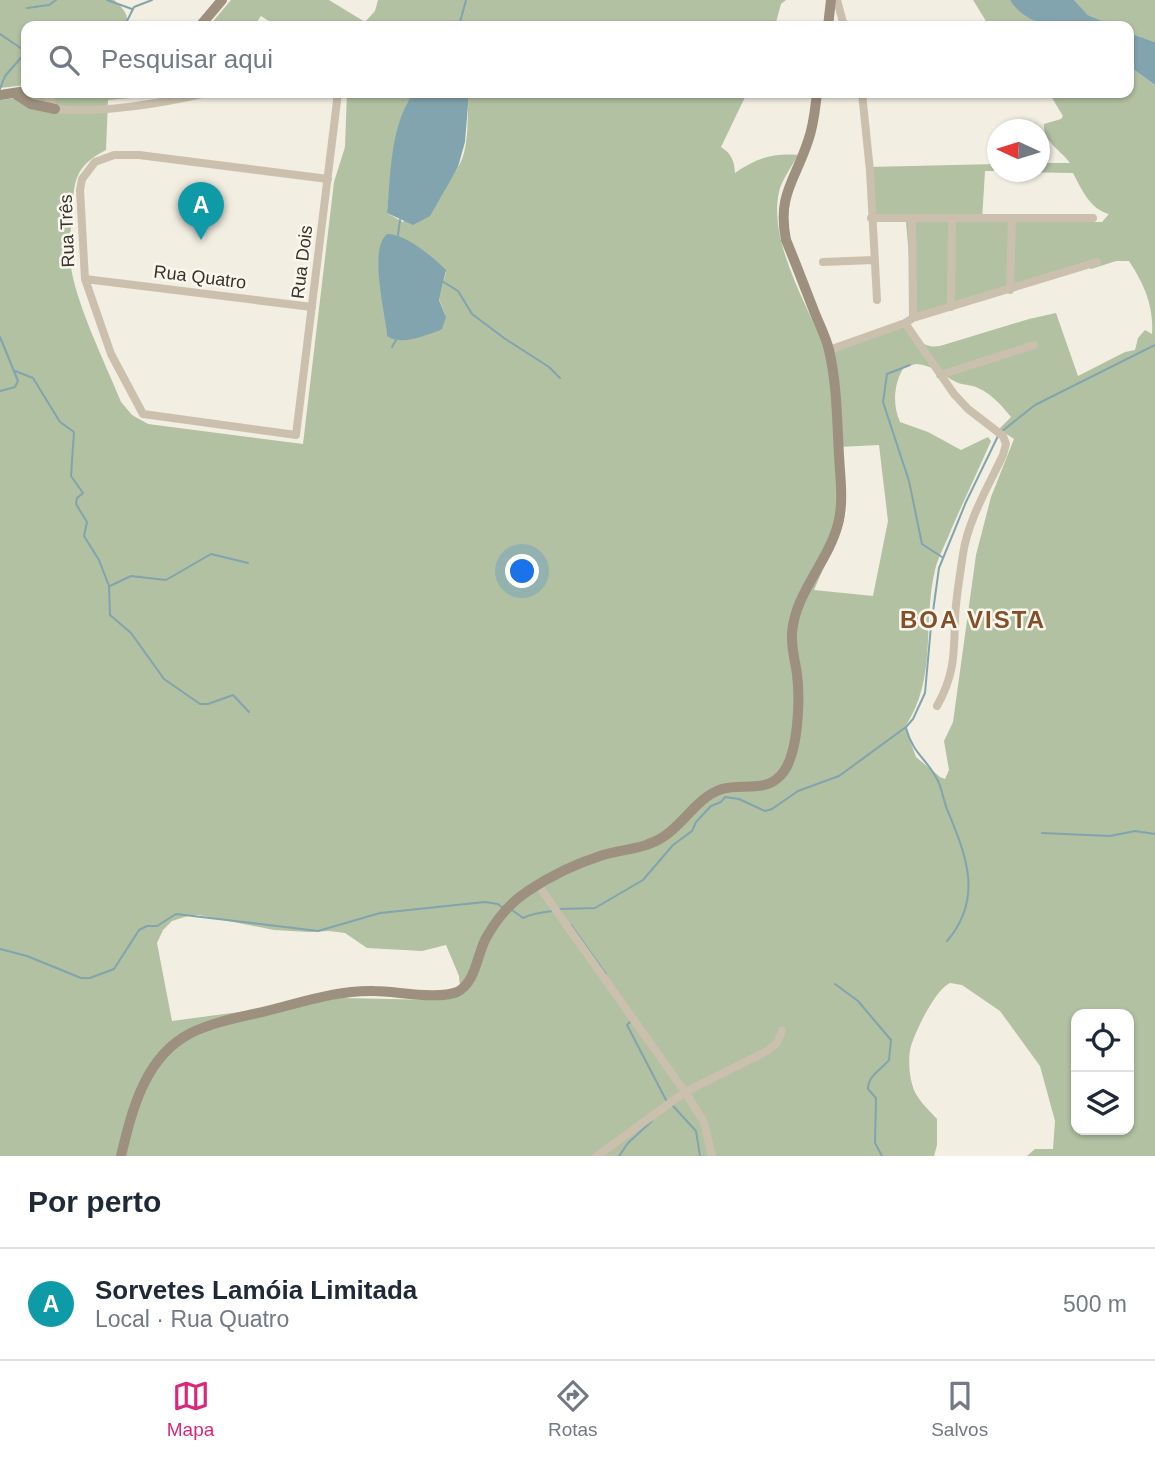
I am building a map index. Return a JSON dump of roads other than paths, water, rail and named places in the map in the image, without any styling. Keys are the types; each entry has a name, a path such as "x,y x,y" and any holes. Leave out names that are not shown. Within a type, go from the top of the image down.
{"street":[{"path":"204,21 222,0"},
{"path":"829,21 831,0"},
{"path":"837,0 843,21"},
{"path":"0,95 21,92"},
{"path":"14,93 21,97"},
{"path":"22,98 32,104 55,109 106,108 173,98"},
{"path":"50,98 55,109"},
{"name":"Rua Dois","path":"296,435 337,98"},
{"path":"121,1156 137,1097 162,1055 175,1042 217,1023 341,993 371,990 439,994 458,991 471,978 481,948 500,917 525,892 604,855 660,840 711,794 732,787 752,788 768,784 779,778 788,766 799,692 792,650 794,617 833,538 841,503 838,431 829,350 786,240 783,223 786,192 808,141 816,98"},
{"path":"863,98 870,170 877,300"},
{"name":"Rua Três","path":"296,435 143,414 111,354 85,279 80,190 87,170 102,158 114,155 139,155 328,179"},
{"path":"871,218 1093,218"},
{"path":"912,219 909,321 940,375 968,409 1003,436 1006,444 969,530 963,551 953,666 946,691 937,706"},
{"path":"951,307 953,219"},
{"path":"1010,289 1012,219"},
{"path":"823,262 873,260"},
{"path":"829,350 951,307 1097,262"},
{"name":"Rua Quatro","path":"85,279 312,307"},
{"path":"940,375 1034,345"},
{"path":"538,885 685,1092 704,1122 712,1156"},
{"path":"597,1156 685,1092 767,1051 777,1043 782,1031"}],"water":[{"path":"1010,0 1074,0 1088,15 1102,21 1036,21 1020,11"},
{"path":"1134,35 1155,42 1155,85 1134,70"},
{"path":"410,98 469,98 465,142 458,167 430,216 413,225 387,213 396,136"},
{"path":"387,234 410,242 446,270 439,300 446,317 442,329 406,340 387,336 378,268 382,242"}],"waterway":[{"path":"27,8 49,5 56,0"},
{"path":"107,0 132,9"},
{"path":"127,21 134,7 152,0"},
{"path":"460,21 466,0"},
{"path":"0,34 21,48"},
{"path":"0,89 5,76 21,58"},
{"path":"398,235 400,220"},
{"path":"442,281 458,291 472,314 549,367 560,378"},
{"path":"0,337 18,381 15,387 0,391"},
{"path":"392,347 396,340"},
{"path":"1001,432 1035,405 1155,345"},
{"path":"910,365 887,374 883,402 909,481 922,544 942,557"},
{"path":"15,371 33,378 60,422 74,432 71,476 83,493 77,498 76,504 87,522 84,536 99,560 109,586 110,615 131,633 164,679 200,704 208,704 233,695 249,712"},
{"path":"559,909 595,908 643,880 673,845 692,831 696,822 711,806 725,797 739,799 765,811 772,809 798,791 839,776 906,727 913,719 925,693 939,568 966,502 998,436"},
{"path":"110,586 131,576 166,580 211,554 248,563"},
{"path":"906,728 912,744 939,782 965,860 968,876 965,909 947,941"},
{"path":"1042,833 1110,836 1135,831 1155,834"},
{"path":"0,949 27,956 81,978 90,978 114,969 139,930 147,926 157,926 176,914 318,931 380,913 485,902 498,904 503,908"},
{"path":"512,910 523,918 553,911"},
{"path":"571,925 606,974"},
{"path":"835,984 858,1001 891,1040 889,1060 873,1076 868,1089 876,1098 875,1143 882,1156"},
{"path":"632,1020 627,1025 666,1100"},
{"path":"673,1106 696,1131 700,1156"},
{"path":"619,1156 628,1143 652,1121"}],"place":[{"name":"Sorvetes Lamóia Limitada","path":"201,240"}],"district":[{"name":"BOA VISTA","path":"973,620"}]}
